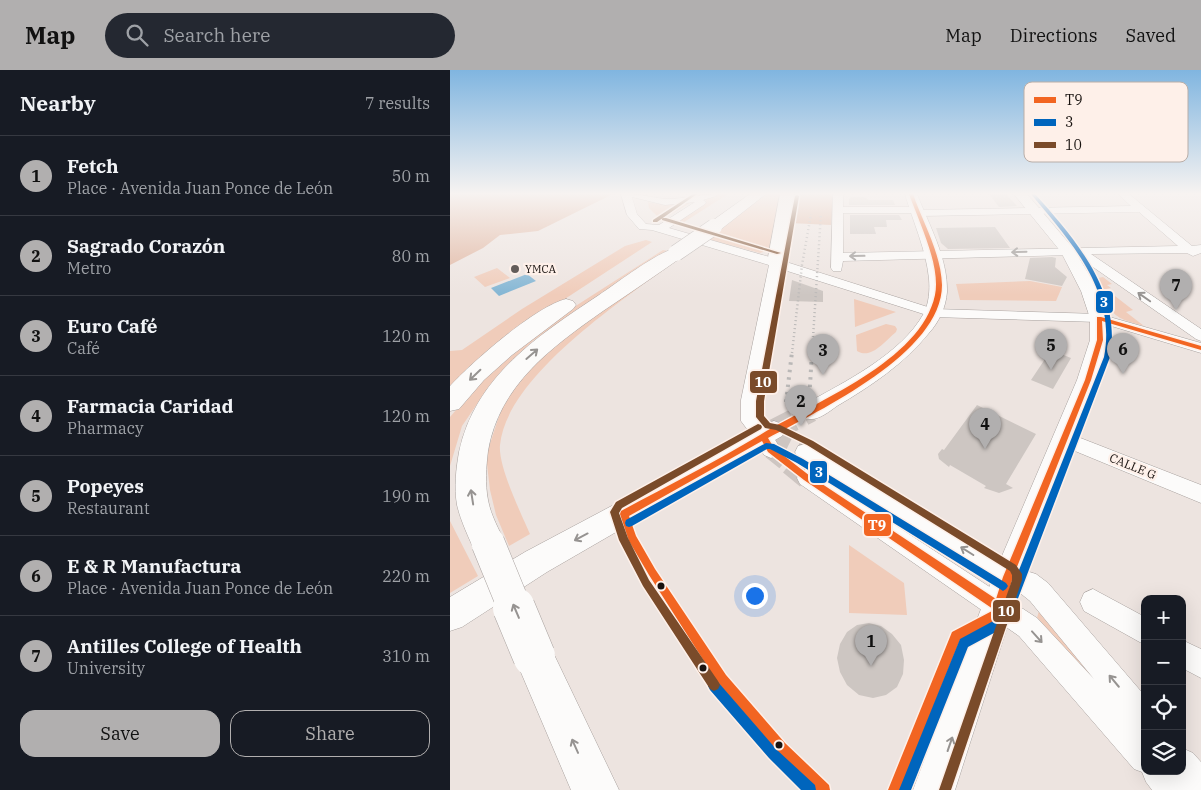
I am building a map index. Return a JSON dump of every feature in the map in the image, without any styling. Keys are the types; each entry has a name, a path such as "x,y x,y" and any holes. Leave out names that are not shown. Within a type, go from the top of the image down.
{"highway":[{"path":"450,402 482,368 530,330 662,239 685,228"},
{"path":"595,790 534,656 474,509 471,473 477,433 494,395 504,381 536,350 662,239 708,228"},
{"path":"776,263 782,228"}],"main road":[{"path":"811,410 853,387 889,361 914,340 933,313 939,294 932,256 922,228"},
{"path":"934,790 1008,577 1066,438 1097,354 1100,340 1099,318 1090,290 1068,250 1048,228"},
{"path":"450,615 536,562 770,438"}],"street":[{"path":"645,228 662,239 776,263 933,313 1075,315 1099,318 1201,348"},
{"path":"662,239 675,228"},
{"path":"836,282 838,228"},
{"path":"1167,228 1196,249 1201,259"},
{"path":"838,257 932,256 1068,250 1196,249"},
{"path":"1068,250 1087,257 1201,336"},
{"path":"770,438 750,421 750,400 776,263"},
{"path":"1184,324 1201,324"},
{"name":"CALLE G","path":"1066,438 1201,494"},
{"path":"805,452 1008,577 1027,583 1039,592 1141,714"},
{"path":"807,478 1028,627 1141,754"},
{"path":"1093,602 1141,630"},
{"path":"1186,655 1201,664"},
{"path":"1186,769 1201,786"},
{"path":"1160,775 1173,790"}],"shaded area":[{"path":"450,228 545,228 538,231 500,235 483,248 450,265"},
{"path":"721,228 775,228 769,250 760,253 706,239"},
{"path":"646,240 652,242 548,310 450,389 450,351 462,350 522,309 625,246"},
{"path":"693,249 578,335 549,362 525,389 508,417 500,445 500,454 506,477 530,534 509,546 496,515 490,490 486,456 502,407 517,382 562,337"},
{"path":"663,250 668,251 534,340 507,365 488,388 462,426 450,466 450,417 483,379 560,316"},
{"path":"1084,264 1087,264 1098,278 1103,277 1112,284 1107,285 1111,288 1106,289 1133,310 1126,312 1144,326 1124,320 1112,311 1110,307 1114,307 1113,303 1105,301"},
{"path":"497,268 510,278 485,287 474,277"},
{"path":"1030,281 1062,287 1056,301 960,300 956,284"},
{"path":"854,299 896,312 855,327"},
{"path":"886,324 895,326 896,332 873,351 862,353 857,351 856,335"},
{"path":"450,521 478,576 450,593"},
{"path":"849,545 904,583 907,615 849,613"},
{"path":"1040,607 1124,713 1037,618"}],"water":[{"path":"527,274 536,281 499,296 491,288"}],"building":[{"path":"850,228 874,228 876,234 850,234"},
{"path":"936,228 995,228 1010,248 948,249 941,243"},
{"path":"1030,258 1056,258 1055,267 1067,277 1062,286 1025,279"},
{"path":"792,280 823,291 823,302 789,301"},
{"path":"1051,350 1071,358 1053,389 1031,380"},
{"path":"977,405 1036,434 1006,484 1013,488 999,493 984,488 986,486 950,465 949,467 939,459 938,454 942,449 944,450"},
{"path":"869,623 881,626 892,634 901,645 904,660 903,674 897,687 886,695 873,698 859,695 847,685 840,672 837,658 840,644 847,632 857,625"}],"tunnel":[{"path":"774,430 811,411"},
{"path":"773,436 805,452"},
{"path":"771,450 791,466"},
{"path":"790,464 807,478"}],"railway":[{"path":"792,353 802,265 809,228"},
{"path":"812,353 820,228"},
{"path":"786,402 792,352"},
{"path":"809,402 812,352"}],"transit line":[{"name":"10","path":"693,228 779,253"},
{"name":"10","path":"791,228 760,401 760,417 768,426 777,427 810,443 1013,568 1017,574 1017,580 945,790"},
{"name":"T9","path":"824,790 781,747 722,679 652,572 632,538 624,514 838,396 891,361 913,341 929,319 938,296 938,271 924,228"},
{"name":"3","path":"905,790 964,643 1001,623 1005,618 1107,357 1109,344 1107,310 1092,273 1062,228"},
{"name":"T9","path":"1099,318 1201,348"},
{"name":"T9","path":"894,790 956,636 996,614 1008,577 1088,380 1100,340 1099,318"},
{"name":"10","path":"714,685 646,583 624,540 614,512 619,505 758,427"},
{"name":"T9","path":"763,436 771,450 807,478 999,607"},
{"name":"3","path":"629,523 766,446 771,446 800,461 1003,586"},
{"name":"3","path":"714,686 773,754 810,790"}],"place":[{"name":"YMCA","path":"515,269"},
{"name":"Antilles College of Health","path":"1176,310"},
{"name":"Popeyes","path":"1051,370"},
{"name":"E & R Manufactura","path":"1123,374"},
{"name":"Euro Café","path":"823,375"},
{"name":"Sagrado Corazón","path":"801,426"},
{"name":"Farmacia Caridad","path":"985,449"},
{"name":"Fetch","path":"871,666"}]}
